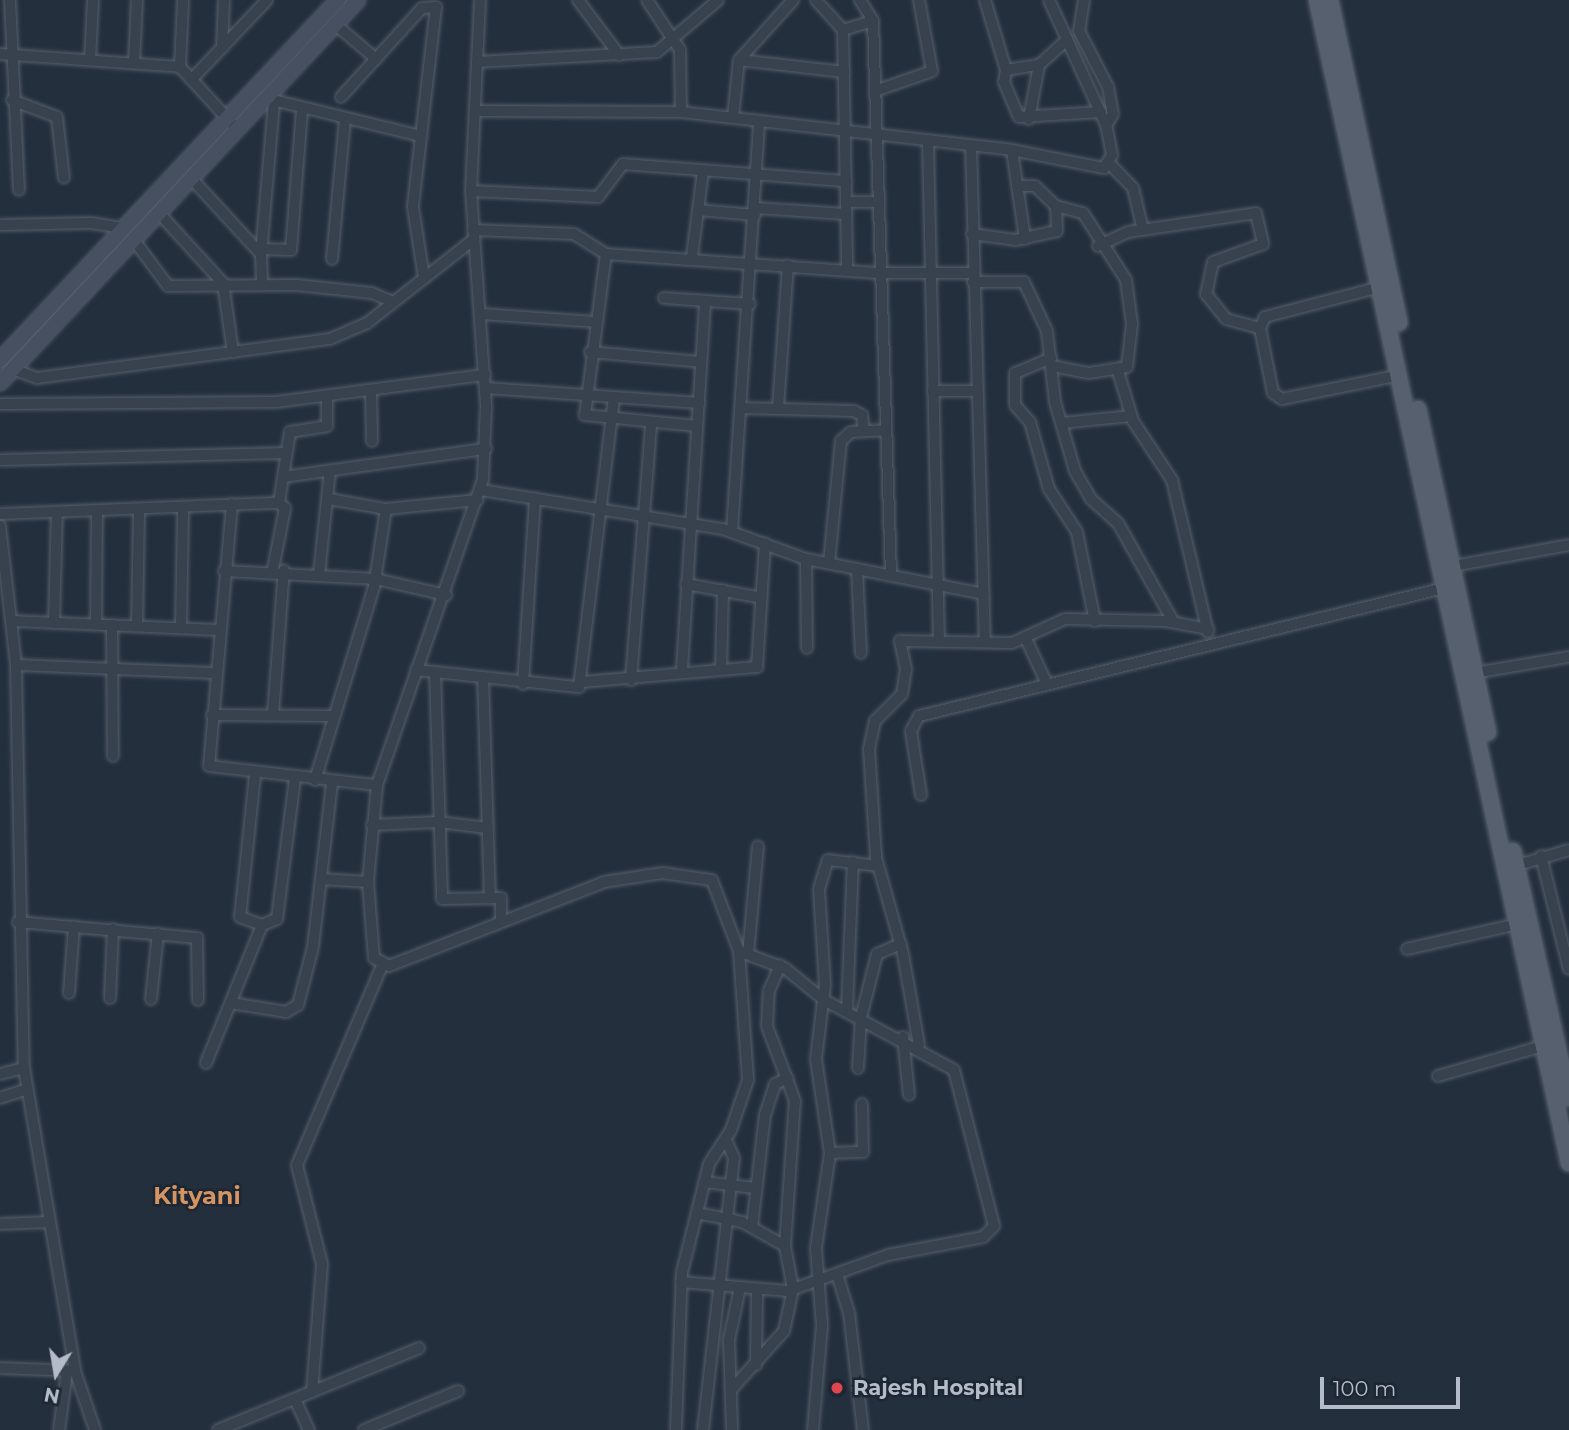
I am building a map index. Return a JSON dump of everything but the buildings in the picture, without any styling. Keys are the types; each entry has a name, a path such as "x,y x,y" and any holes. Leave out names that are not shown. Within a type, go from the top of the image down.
{"main road":[{"path":"0,359 338,0"},
{"path":"0,383 237,129 270,100 358,0"},
{"path":"1317,0 1400,375 1424,460"},
{"path":"1329,0 1511,867 1569,1098"},
{"path":"1451,587 1474,673 1511,867 1518,923 1546,1045 1561,1065 1569,1163"}],"street":[{"path":"10,0 5,54 12,100 19,190"},
{"path":"90,60 93,0"},
{"path":"134,63 137,0"},
{"path":"180,67 183,0"},
{"path":"222,48 224,0"},
{"path":"194,77 267,0"},
{"path":"383,966 374,958 368,882 377,785 480,495 486,449 482,314 471,191 480,0"},
{"path":"578,0 619,55"},
{"path":"647,0 677,41 681,112"},
{"path":"477,62 657,52 677,41 718,0"},
{"path":"733,117 739,60 793,0"},
{"path":"816,0 843,30 847,270"},
{"path":"860,0 873,21 891,576"},
{"path":"875,91 932,72 919,0"},
{"path":"985,0 1016,114 1029,119 1101,112"},
{"path":"1049,0 1107,125 1109,163 1133,188 1143,229"},
{"path":"1084,0 1079,31 1108,87 1113,114 1107,125"},
{"path":"341,97 422,8 436,7 414,218 424,278"},
{"path":"843,30 873,21"},
{"path":"335,24 376,59"},
{"path":"1006,70 1038,65 1067,40"},
{"path":"5,54 180,67 194,77 237,129"},
{"path":"739,60 844,72"},
{"path":"1029,119 1038,65"},
{"path":"12,100 57,117 64,178"},
{"path":"262,284 261,251 270,100 302,110 421,136"},
{"path":"191,178 261,251 283,254 292,246 302,110"},
{"path":"475,111 681,112 1012,150 1094,169 1109,163"},
{"path":"332,258 345,120"},
{"path":"732,531 753,261 759,121"},
{"path":"928,141 940,586 939,640"},
{"path":"971,146 985,642"},
{"path":"1012,150 1025,239"},
{"path":"471,191 598,197 617,165 846,181"},
{"path":"692,257 703,171"},
{"path":"1017,186 1041,189 1056,205 1083,213 1098,246 1126,280 1129,363 1118,371 1051,362 1015,373 1015,405 1030,422 1049,489 1077,532 1095,621"},
{"path":"846,202 879,202"},
{"path":"972,234 1025,239 1057,230 1056,205"},
{"path":"698,209 846,214"},
{"path":"158,212 223,283 233,352"},
{"path":"1098,246 1143,229 1256,213 1263,244 1213,262 1206,294 1226,319 1260,328"},
{"path":"0,225 122,228"},
{"path":"13,369 37,378 330,339 393,302 474,234 574,234 606,254 753,261 880,273 930,272 1024,282 1044,324 1062,423 1086,493 1118,523 1173,621"},
{"path":"133,239 168,286 262,284 372,293 393,302"},
{"path":"606,254 584,395 584,415 651,424 697,426"},
{"path":"778,408 788,265"},
{"path":"1260,328 1271,315 1380,287"},
{"path":"664,298 750,304"},
{"path":"682,669 689,522 705,302"},
{"path":"482,314 595,322"},
{"path":"1260,328 1276,398 1400,375"},
{"path":"590,352 701,362"},
{"path":"1118,371 1131,416 1172,480 1211,642"},
{"path":"0,404 17,409 327,396 485,375"},
{"path":"486,388 699,403"},
{"path":"371,390 372,441"},
{"path":"933,391 977,391"},
{"path":"279,503 292,430 327,426 327,396"},
{"path":"416,670 572,691 581,682 598,508 614,397"},
{"path":"742,408 854,411 862,415 864,431"},
{"path":"1062,423 1131,416"},
{"path":"631,680 646,515 651,424"},
{"path":"829,564 841,441 864,431 886,430"},
{"path":"283,477 486,449"},
{"path":"0,460 286,453"},
{"path":"319,575 330,471"},
{"path":"328,499 386,509 480,495 535,498 732,531 806,559 984,594"},
{"path":"523,684 535,498"},
{"path":"0,514 183,509 279,503 285,508 279,570 273,715"},
{"path":"232,504 215,673 209,766 255,775 377,785"},
{"path":"181,628 183,509"},
{"path":"315,780 332,716 376,579 386,509"},
{"path":"137,626 139,510"},
{"path":"96,624 97,511"},
{"path":"54,623 57,512"},
{"path":"0,526 16,665 18,922 24,1068 71,1371 95,1430"},
{"path":"581,682 631,680 682,669 761,663 765,543"},
{"path":"1447,568 1569,545"},
{"path":"806,559 807,648"},
{"path":"857,569 862,653"},
{"path":"224,571 279,570 376,579 446,595"},
{"path":"686,584 762,598"},
{"path":"921,795 913,720 1211,642 1451,587"},
{"path":"721,668 723,590"},
{"path":"919,1045 901,944 878,866 869,749 875,721 902,694 906,669 900,641 985,642 1026,639 1059,620 1173,621 1208,629"},
{"path":"12,621 219,630"},
{"path":"112,625 113,756"},
{"path":"0,636 13,636"},
{"path":"1026,639 1047,684"},
{"path":"1474,673 1569,657"},
{"path":"16,665 215,673"},
{"path":"435,672 442,900 490,897 503,901 501,922"},
{"path":"483,677 490,897"},
{"path":"212,715 332,716"},
{"path":"255,775 240,917 262,925 277,919 295,778"},
{"path":"231,1003 295,1010 313,947 332,782"},
{"path":"372,825 438,822 486,828"},
{"path":"676,1430 681,1282 704,1182 726,1140 748,1080 743,952 758,846"},
{"path":"1511,867 1541,856 1569,850"},
{"path":"1541,856 1569,969"},
{"path":"813,1430 822,1325 816,1281 830,1153 816,1059 824,1000 818,913 823,867 832,859 878,866"},
{"path":"847,1010 853,862"},
{"path":"312,1392 322,1264 297,1165 383,966 604,882 699,873 712,880 743,952 780,965 824,1000 919,1045 959,1080 993,1231 837,1274 793,1289 757,1290 681,1282"},
{"path":"321,878 368,882"},
{"path":"18,922 158,933 200,940 198,1000"},
{"path":"1407,949 1518,923"},
{"path":"206,1063 262,925"},
{"path":"69,993 74,926"},
{"path":"110,998 113,929"},
{"path":"150,999 158,933"},
{"path":"859,1068 861,1017 879,950 901,944"},
{"path":"731,1390 784,1331 793,1289 785,1246 797,1135 788,1078 767,1026 769,992 780,965"},
{"path":"903,1037 909,1095"},
{"path":"1438,1076 1546,1045"},
{"path":"0,1074 24,1068"},
{"path":"752,1227 755,1188 773,1088 788,1078"},
{"path":"0,1098 27,1089"},
{"path":"830,1153 863,1152 862,1104"},
{"path":"703,1430 734,1158 726,1140"},
{"path":"704,1182 755,1188"},
{"path":"696,1213 727,1218 752,1227 785,1246"},
{"path":"0,1224 50,1222"},
{"path":"837,1274 849,1313 863,1430"},
{"path":"732,1430 729,1335 740,1288"},
{"path":"755,1364 757,1290"},
{"path":"218,1430 419,1348"},
{"path":"0,1368 71,1371"},
{"path":"59,1430 71,1371"},
{"path":"364,1430 458,1391"},
{"path":"295,1399 309,1430"}],"place":[{"name":"Rajesh Hospital","path":"837,1388"}],"district":[{"name":"Kityani","path":"197,1196"}]}
